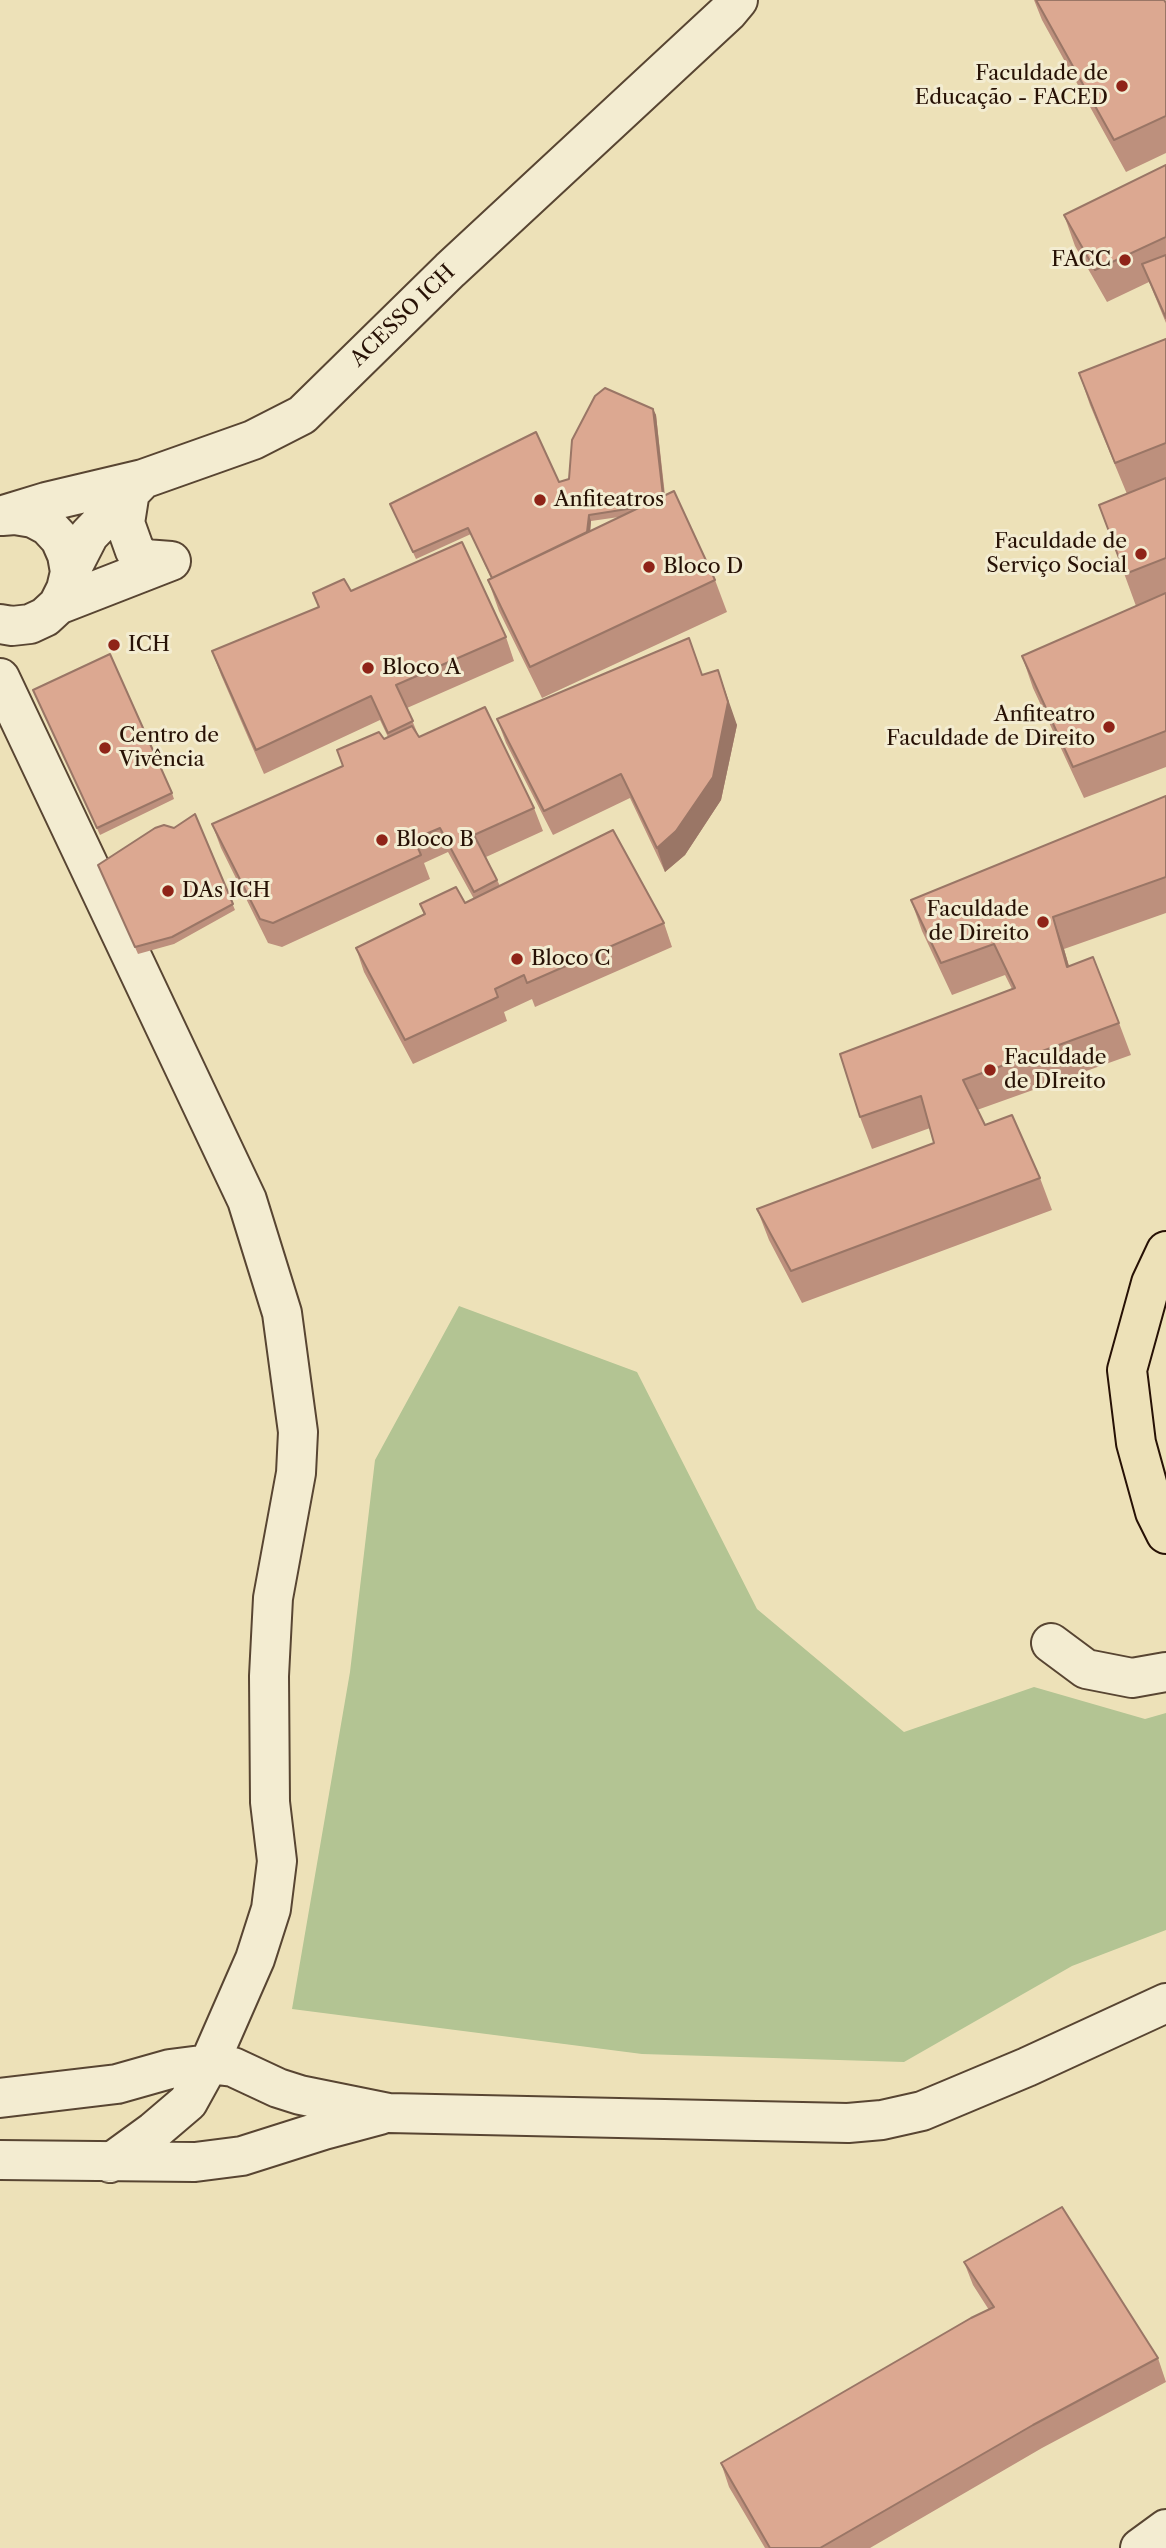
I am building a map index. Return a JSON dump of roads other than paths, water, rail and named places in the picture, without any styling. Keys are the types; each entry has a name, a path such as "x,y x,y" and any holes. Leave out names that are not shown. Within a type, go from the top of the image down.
{"main road":[{"path":"1166,1251 1151,1283 1127,1370 1136,1443 1155,1512 1166,1534"}],"street":[{"name":"ACESSO ICH","path":"0,516 46,502 136,485 253,440 302,415 450,270 738,0"},
{"path":"64,589 172,561 145,559 135,551 125,523 136,485"},
{"path":"0,624 30,624 46,617 64,589 89,535 136,485"},
{"path":"0,516 33,518 48,527 60,539 67,555 64,589"},
{"path":"0,678 247,1200 282,1313 298,1432 296,1473 273,1598 269,1676 270,1802 277,1861 271,1909 255,1959 209,2064 188,2102 154,2132 110,2163"},
{"path":"1051,1643 1086,1669 1132,1678 1166,1672"},
{"path":"0,2098 117,2084 170,2069 209,2064 233,2067 300,2095 389,2113 848,2123 882,2120 922,2111 1027,2067 1166,2003"},
{"path":"0,2160 195,2162 242,2156 389,2113"},
{"path":"1140,2548 1166,2529"}],"place":[{"name":"Faculdade de Educação - FACED","path":"1122,86"},
{"name":"FACC","path":"1125,260"},
{"name":"Anfiteatros","path":"540,500"},
{"name":"Faculdade de Serviço Social","path":"1141,554"},
{"name":"Bloco D","path":"649,567"},
{"name":"ICH","path":"114,645"},
{"name":"Bloco A","path":"368,668"},
{"name":"Anfiteatro Faculdade de Direito","path":"1109,727"},
{"name":"Centro de Vivência","path":"105,748"},
{"name":"Bloco B","path":"382,840"},
{"name":"DAs ICH","path":"168,891"},
{"name":"Faculdade de Direito","path":"1043,922"},
{"name":"Bloco C","path":"517,959"},
{"name":"Faculdade de DIreito","path":"990,1070"}]}
